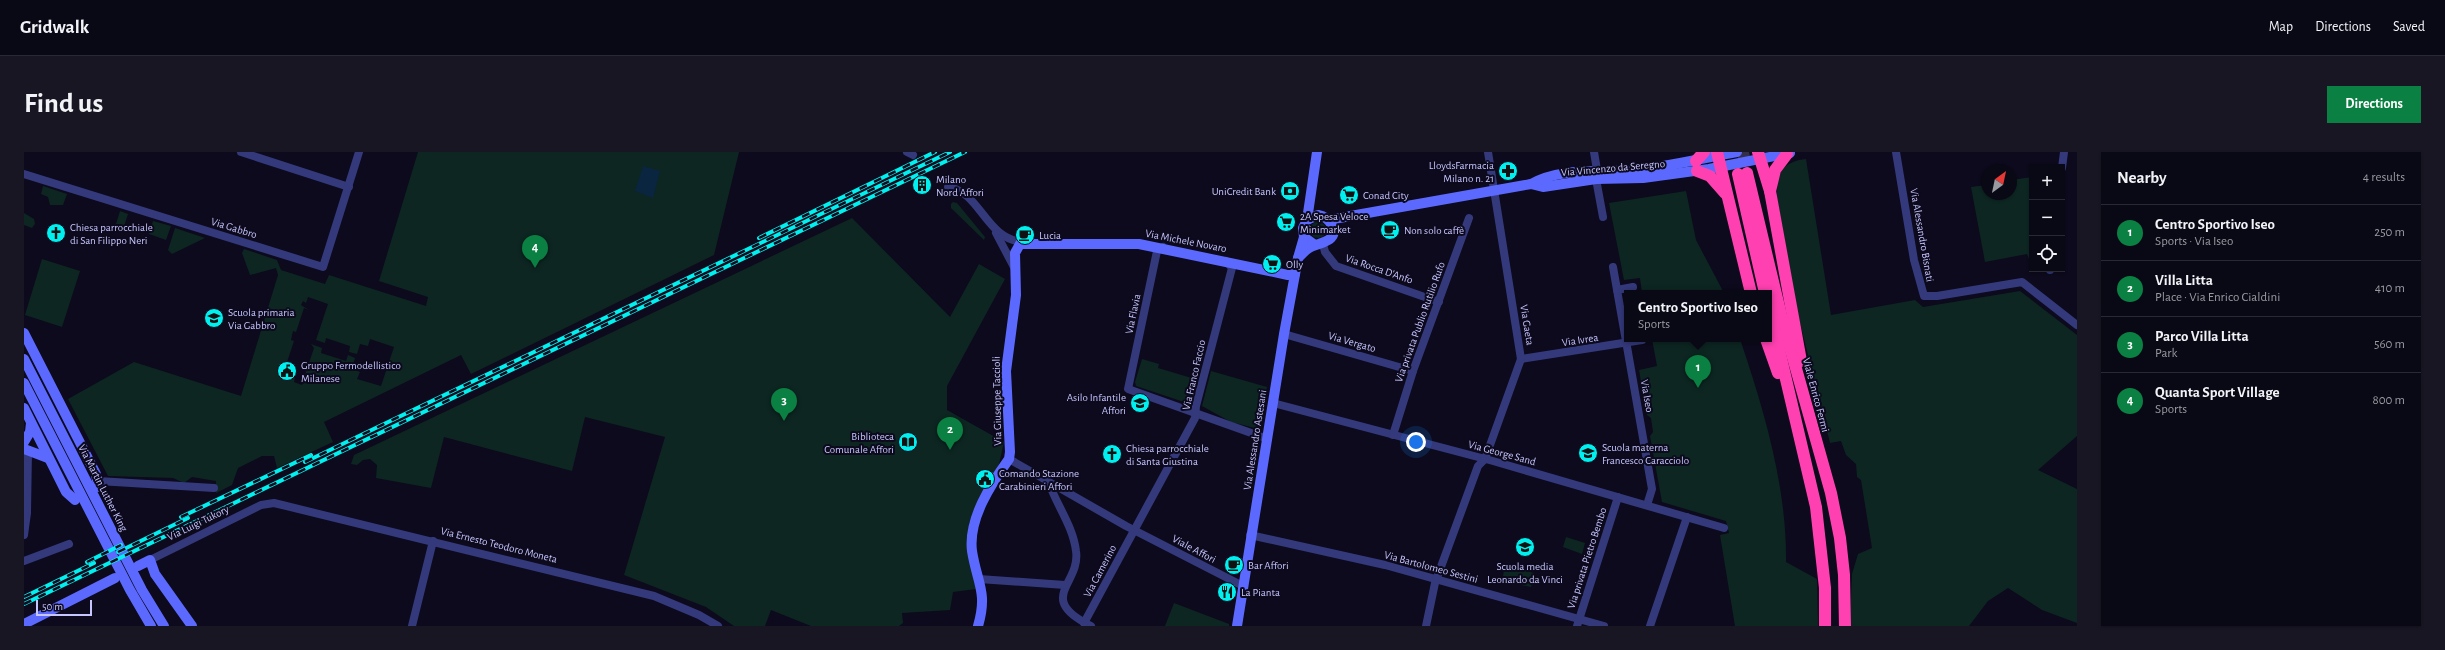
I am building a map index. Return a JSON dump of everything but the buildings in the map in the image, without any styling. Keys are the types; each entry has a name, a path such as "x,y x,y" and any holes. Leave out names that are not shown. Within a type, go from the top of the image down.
{"highway":[{"path":"1770,191 1775,170 1789,153"},
{"path":"1759,156 1770,191 1802,365 1810,424"},
{"path":"1721,159 1726,195 1750,290"},
{"path":"1699,161 1726,195"},
{"name":"Viale Enrico Fermi","path":"1765,290 1742,174 1810,424 1831,493 1840,538 1845,585 1845,626"},
{"path":"1772,320 1816,507 1825,588 1824,626"},
{"path":"1767,342 1797,428"}],"street":[{"path":"241,152 348,187"},
{"name":"Via Gabbro","path":"24,174 323,267 359,152"},
{"name":"Via Alessandro Astesani","path":"1237,626 1250,535 1268,439 1284,334 1298,258 1304,237 1303,228 1307,220 1309,197 1317,152"},
{"name":"Via Gaeta","path":"1426,626 1436,579 1478,466 1485,459 1521,359 1488,152"},
{"path":"1594,152 1603,217"},
{"name":"Via Vincenzo da Seregno","path":"1721,159 1736,152"},
{"name":"Via Alessandro Bisnati","path":"1896,152 1914,260 1924,296 1937,296 2022,282 2077,325"},
{"path":"2062,164 2064,152"},
{"name":"Via Vincenzo da Seregno","path":"1330,223 1348,214 1531,184 1542,178 1597,175 1699,161 1789,153"},
{"path":"948,187 962,193 992,227 1008,240 1023,242"},
{"path":"1298,258 1330,239 1330,223 1318,215 1309,197"},
{"path":"1307,220 1318,215"},
{"name":"Via privata Publio Rutilio Rufo","path":"1393,435 1413,371 1440,302 1469,218"},
{"path":"992,227 1017,270"},
{"path":"1304,237 1319,245"},
{"name":"Via Michele Novaro","path":"1023,242 1139,244 1163,247 1288,275 1295,274"},
{"name":"Via Giuseppe Taccioli","path":"1009,459 1006,371 1014,309 1017,270 1016,250 1023,242"},
{"name":"Via Rocca D'Anfo","path":"1319,245 1336,266 1440,302"},
{"name":"Via Flavia","path":"1163,247 1157,251 1128,389 1195,413"},
{"name":"Via Franco Faccio","path":"1134,530 1195,418 1232,268 1226,261"},
{"name":"Via Iseo","path":"1613,267 1624,327"},
{"path":"1617,290 1633,287"},
{"path":"24,333 98,484 214,488"},
{"name":"Via Vergato","path":"1284,334 1413,371"},
{"name":"Via Ivrea","path":"1521,359 1632,342"},
{"name":"Via Iseo","path":"1627,343 1652,489 1648,505"},
{"name":"Via Martin Luther King","path":"24,360 142,590 164,626"},
{"name":"Via Martin Luther King","path":"24,383 130,590 151,626"},
{"name":"Via George Sand","path":"1273,403 1485,459 1724,528"},
{"path":"24,408 66,492 75,500"},
{"path":"1195,413 1268,439"},
{"path":"24,535 27,513 25,447 30,432 31,423"},
{"path":"25,447 48,458"},
{"path":"978,626 982,611 983,596 972,550 974,522 1009,459 1049,483 1072,533 1076,550 1075,568 1065,585 1063,598 1067,610 1087,624"},
{"name":"Viale Affori","path":"1049,483 1134,530 1243,586"},
{"name":"Via privata Pietro Bembo","path":"1578,622 1618,497"},
{"name":"Via Ernesto Teodoro Moneta","path":"269,502 654,596 699,615 718,626"},
{"name":"Via Luigi Tukory","path":"138,566 269,502"},
{"path":"1650,626 1687,517"},
{"name":"Via Camerino","path":"1087,624 1134,530"},
{"name":"Via Bartolomeo Sestini","path":"1250,535 1436,579 1578,622 1604,626"},
{"path":"412,626 433,541"},
{"path":"24,561 69,544"},
{"path":"150,560 155,574 192,626"},
{"path":"24,624 115,578"},
{"path":"979,579 1065,585"}],"green space":[{"path":"418,152 739,152 714,255 471,374 461,355 324,422 333,442 277,468 274,456 262,456 238,468 232,485 216,493 216,481 192,477 184,483 173,478 108,476 68,399 134,362 241,396 278,275 276,268 250,275 242,253 244,249 277,260 281,270 325,284 329,275 426,306 428,297 379,281","holes":["308,297 328,304 316,340 325,343 326,338 350,346 349,352 357,354 360,344 368,346 370,339 394,347 381,386 357,379 360,372 352,369 355,358 348,355 346,361 321,353 322,348 311,344 314,348 305,375 302,375 301,378 304,379 302,385 294,382 295,378 291,377 290,381 281,378 282,366 291,369 292,367 286,365 294,341 291,340 293,331 296,332 304,308 309,310 301,305 303,301 306,303"]},
{"path":"1806,159 1831,315 1915,300 1923,307 2020,291 2077,335 2077,436 2038,470 2077,489 2077,623 2042,610 2008,588 1988,601 1969,626 1850,626 1852,574 1858,554 1872,548 1861,480 1857,477 1856,464 1846,455 1841,441 1830,443 1799,319 1777,197 1778,182 1782,170 1791,163"},
{"path":"2029,177 2029,259 2027,254 1985,262 1971,187 1981,186 1981,200 2017,200 2017,179"},
{"path":"43,186 67,194 63,205 50,205 48,197 41,194"},
{"path":"1686,191 1696,240 1722,290 1642,290 1640,278 1624,280 1609,203"},
{"path":"953,202 957,203 985,237 984,240 951,208 951,204"},
{"path":"120,211 128,214 124,226 116,224"},
{"path":"24,213 34,219 35,224 32,228 24,225"},
{"path":"852,218 950,317 979,264 1005,279 947,386 947,410 1004,442 999,464 969,523 968,534 976,589 953,592 950,610 902,613 903,623 899,626 811,626 771,610 765,626 734,626 706,607 624,575 665,437 585,417 572,471 444,437 431,488 376,478 377,465 370,459 363,460 357,465 351,464 354,455"},
{"path":"153,221 171,226 166,240 149,234"},
{"path":"1318,222 1325,227 1326,230 1321,237 1318,238 1311,233 1310,230 1315,223"},
{"path":"175,228 205,238 172,254 168,250"},
{"path":"42,259 80,271 62,327 25,315"},
{"path":"1653,342 1741,342 1765,421 1778,477 1783,506 1786,562 1817,579 1818,626 1735,626 1720,535 1729,533 1726,521 1662,502 1650,436 1653,432 1651,418 1647,415 1639,370 1657,366"},
{"path":"1142,359 1159,364 1158,368 1195,379 1190,404 1136,386 1135,382"},
{"path":"1211,371 1267,387 1259,429 1231,422 1202,406"},
{"path":"1566,537 1585,543 1582,554 1563,547"},
{"path":"1505,566 1534,573 1531,587 1502,581"},
{"path":"1174,603 1229,624 1229,626 1165,626"}],"water":[{"path":"643,166 660,171 653,198 635,191"}],"tunnel":[{"path":"1743,152 1747,173"}],"railway":[{"path":"759,238 935,152"},
{"path":"305,462 950,152"},
{"path":"24,604 965,152"},
{"path":"181,517 311,455"},
{"path":"118,552 188,518"},
{"path":"87,562 121,545"},
{"path":"24,597 94,563"}],"place":[{"name":"LloydsFarmacia Milano n. 21","path":"1508,171"},
{"name":"Milano Nord Affori","path":"922,185"},
{"name":"UniCredit Bank","path":"1290,191"},
{"name":"Conad City","path":"1349,195"},
{"name":"2A Spesa Veloce Minimarket","path":"1286,222"},
{"name":"Non solo caffè","path":"1390,230"},
{"name":"Chiesa parrocchiale di San Filippo Neri","path":"56,233"},
{"name":"Lucia","path":"1025,235"},
{"name":"Olly","path":"1272,264"},
{"name":"Quanta Sport Village","path":"535,268"},
{"name":"Scuola primaria Via Gabbro","path":"214,318"},
{"name":"Gruppo Fermodellistico Milanese","path":"287,371"},
{"name":"Centro Sportivo Iseo","path":"1698,388"},
{"name":"Asilo Infantile Affori","path":"1140,403"},
{"name":"Parco Villa Litta","path":"784,421"},
{"name":"Biblioteca Comunale Affori","path":"908,442"},
{"name":"Villa Litta","path":"950,450"},
{"name":"Scuola materna Francesco Caracciolo","path":"1588,453"},
{"name":"Chiesa parrocchiale di Santa Giustina","path":"1112,454"},
{"name":"Comando Stazione Carabinieri Affori","path":"985,479"},
{"name":"Scuola media Leonardo da Vinci","path":"1525,547"},
{"name":"Bar Affori","path":"1234,565"},
{"name":"La Pianta","path":"1227,592"}]}
